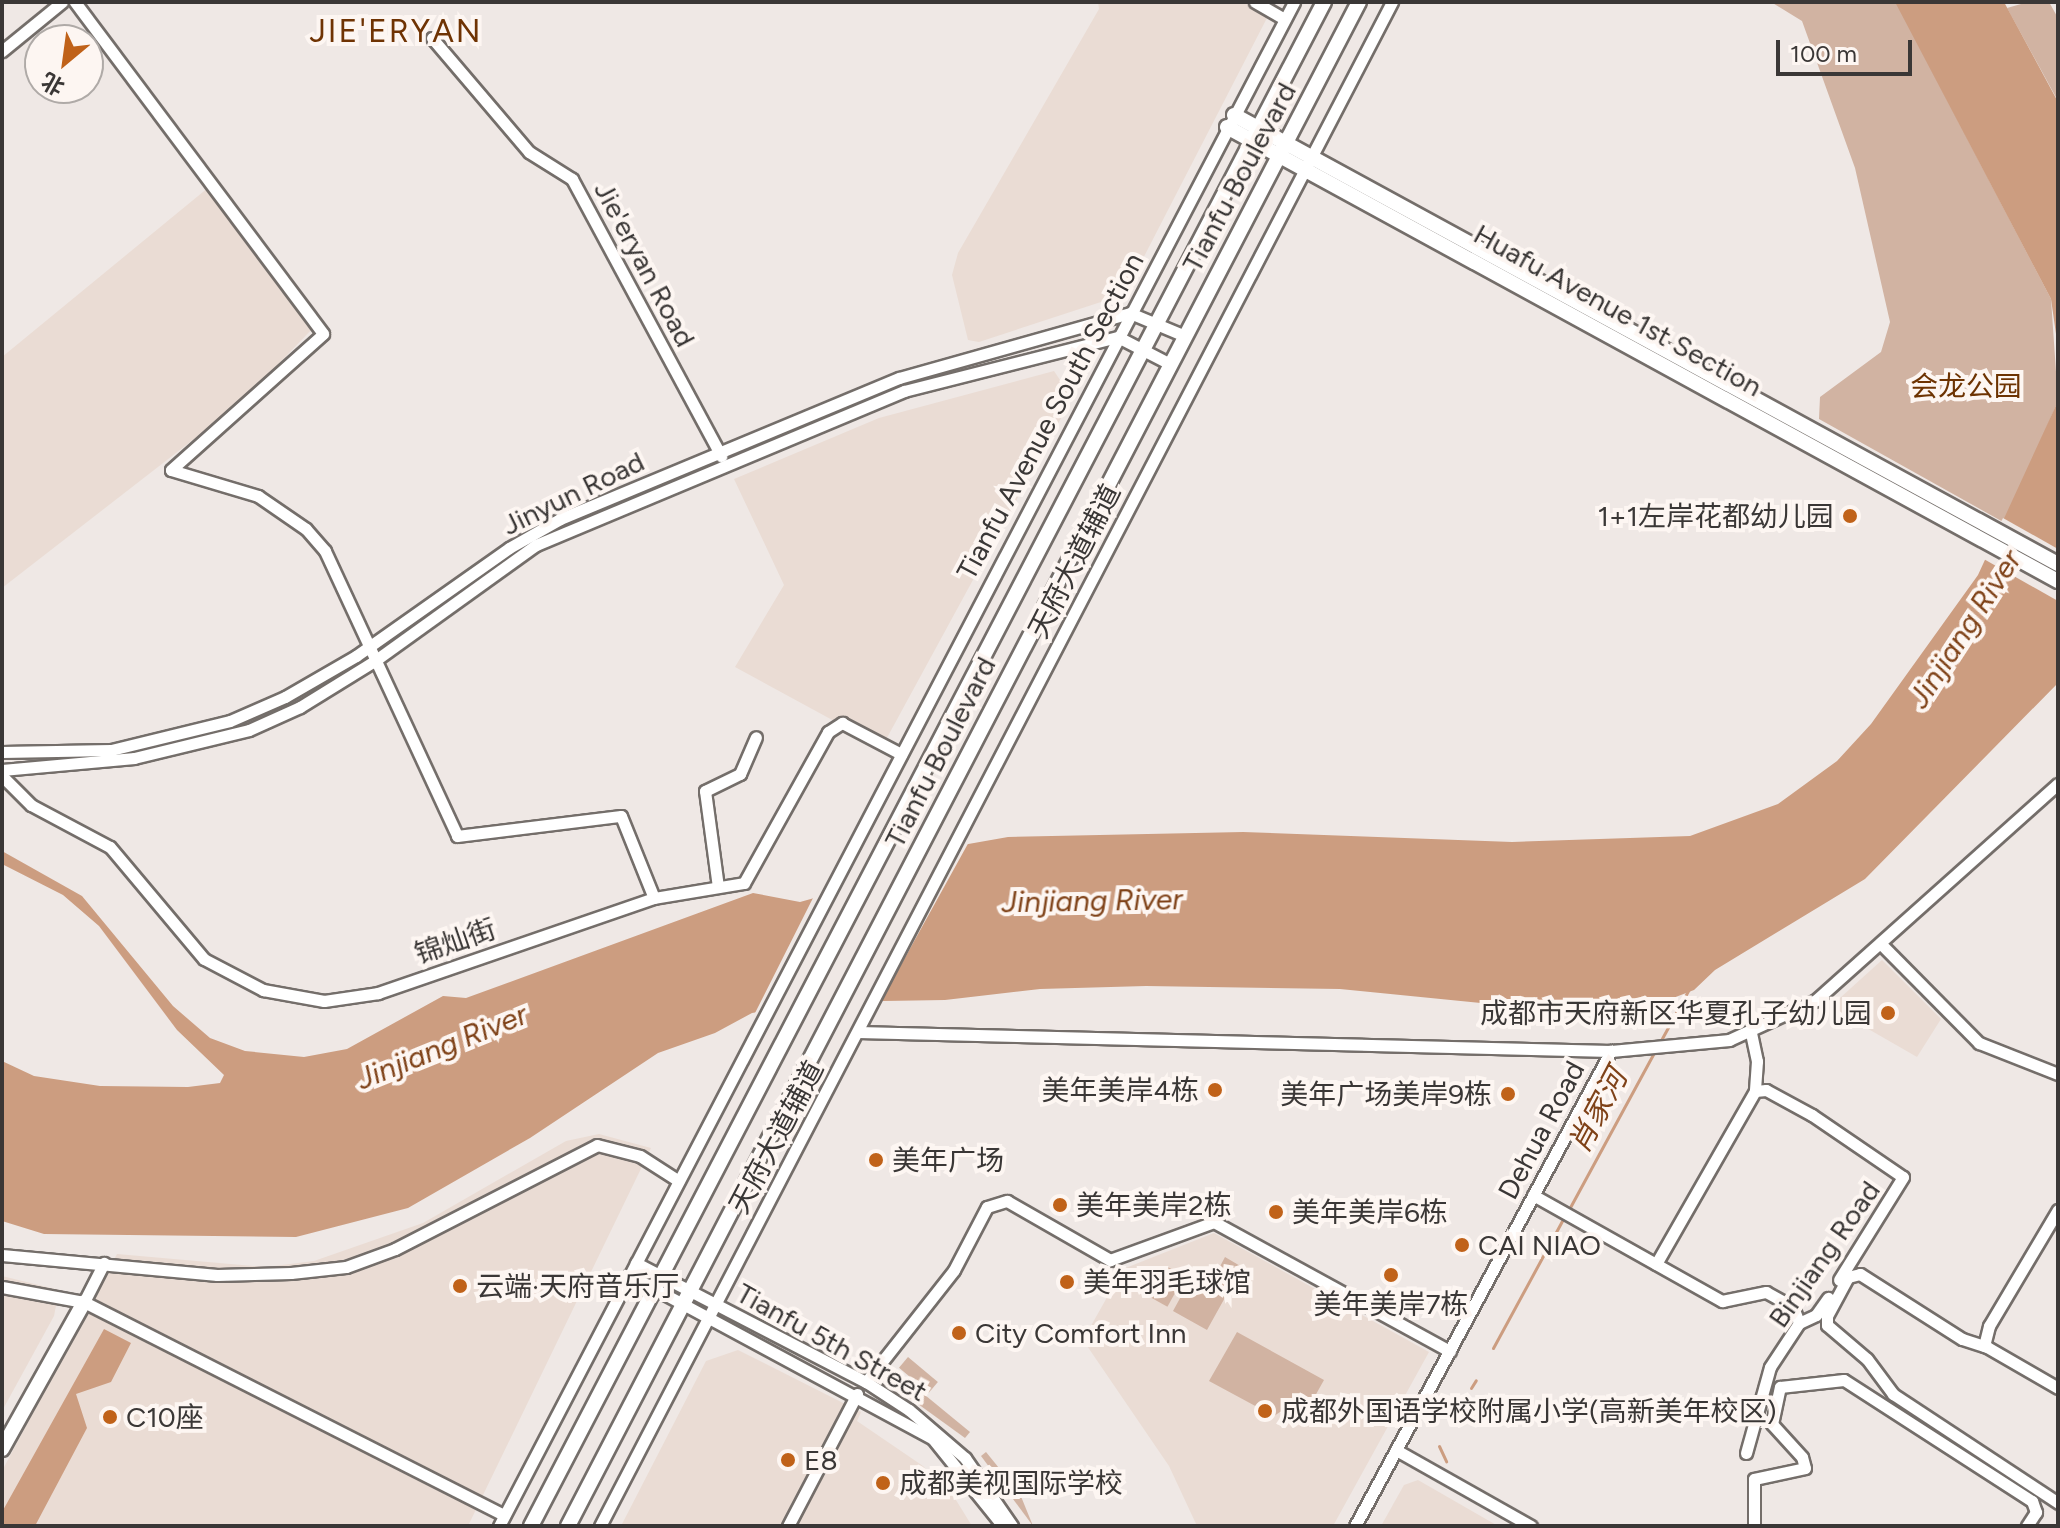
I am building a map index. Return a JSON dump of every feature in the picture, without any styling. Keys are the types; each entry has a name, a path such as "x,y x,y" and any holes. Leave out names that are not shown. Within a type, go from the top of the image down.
{"main road":[{"name":"Tianfu Boulevard","path":"658,1282 1324,2"},
{"name":"Tianfu Boulevard","path":"568,1526 1359,2"},
{"name":"Huafu Avenue 1st Section","path":"1231,121 2058,581"},
{"path":"1308,163 2058,564"},
{"path":"531,1526 658,1282"},
{"path":"2,1449 84,1302"}],"street":[{"path":"2,51 62,2"},
{"path":"75,2 323,334 171,470 258,496 306,529 339,573 373,662 457,836 621,816 654,898"},
{"path":"1255,2 1285,19"},
{"name":"Tianfu Avenue South Section","path":"679,1181 1294,2"},
{"name":"天府大道辅道","path":"600,1526 1392,2"},
{"name":"Jie'eryan Road","path":"432,38 529,152 572,179 722,458"},
{"path":"1130,313 1158,322 1185,336"},
{"name":"Jinyun Road","path":"2,770 134,758 249,730 300,707 373,662 536,545 722,458 921,371 1130,313"},
{"path":"1118,337 1170,364"},
{"name":"Jinyun Road","path":"2,752 111,750 177,736 285,697 368,647 509,548 560,519 904,391 1118,337"},
{"name":"锦灿街","path":"2,776 31,805 110,847 204,959 287,997 324,1001 378,993 654,898 744,883 828,732 842,723 901,754"},
{"path":"718,887 705,791 740,774 756,737"},
{"path":"1656,1264 1755,1091 1753,1076 1758,1068 1751,1033 1816,1000 1882,945 2058,784"},
{"path":"1882,945 1979,1043 2058,1074"},
{"path":"858,1032 1611,1051"},
{"name":"Dehua Road","path":"1355,1526 1611,1051 1668,1048 1751,1033"},
{"name":"Binjiang Road","path":"1746,1453 1770,1367 1799,1323 1816,1315 1903,1177 1812,1115 1766,1090 1755,1091"},
{"path":"2,1255 217,1275 346,1267 431,1234 539,1170 597,1145 640,1156 679,1181 502,1521 84,1302 2,1287"},
{"path":"1533,1195 1722,1301 1766,1292 1793,1307 1799,1323"},
{"path":"866,1382 954,1270 987,1207 1007,1201 1110,1260 1214,1222 1450,1351"},
{"path":"1984,1346 1989,1326 2058,1210"},
{"path":"84,1302 104,1263"},
{"name":"Tianfu 5th Street","path":"636,1263 709,1317 857,1394 933,1439 1003,1526"},
{"path":"2058,1388 1984,1346 1931,1322 1860,1274 1848,1277 1827,1316 1827,1325 1867,1359 1893,1394 2058,1503"},
{"name":"Tianfu 5th Street","path":"629,1275 658,1282"},
{"name":"Tianfu 5th Street","path":"687,1298 716,1305 866,1382 937,1430 965,1458 1012,1526"},
{"path":"1754,1526 1754,1479 1805,1468 1802,1457 1772,1424 1780,1387 1844,1380 2032,1501 2036,1512 2027,1526"},
{"path":"788,1526 857,1394"},
{"path":"1396,1450 1531,1526"}],"shaded area":[{"path":"1098,2 1243,2 1268,16 1134,276 1104,301 979,342 968,340 952,275 958,253 1099,9"},
{"path":"209,187 315,326 243,401 2,588 2,357"},
{"path":"1054,371 1072,398 882,747 735,667 784,585 734,479 879,418"},
{"name":"成都市天府新区华夏孔子幼儿园","path":"1882,960 1941,1019 1917,1057 1830,1007"},
{"path":"599,1134 651,1148 468,1526 2,1526 2,1471 117,1254 266,1267 314,1261 423,1223 566,1141"},
{"name":"成都外国语学校附属小学(高新美年校区)","path":"1214,1233 1429,1352 1333,1526 1197,1526 1169,1466 1083,1340 1123,1269"},
{"path":"2,1276 59,1290 54,1316 2,1411"},
{"path":"738,1350 861,1412 857,1421 923,1466 956,1500 972,1526 621,1526 706,1361"},
{"path":"1418,1480 1498,1526 1381,1526 1404,1485"}],"green space":[{"name":"会龙公园","path":"1771,2 1896,2 2051,299 2058,401 2005,523 1819,419 1820,397 1881,352 1890,322 1855,168 1802,21"},
{"path":"2028,2 2049,2 2058,18 2058,101 2007,8"},
{"path":"1225,1257 1242,1267 1207,1330 1173,1311 1190,1280 1208,1289"},
{"path":"1166,1266 1184,1276 1167,1307 1149,1297"},
{"path":"1237,1332 1324,1380 1305,1414 1289,1406 1274,1416 1209,1381"},
{"path":"908,1357 938,1382 929,1393 899,1368"},
{"path":"914,1386 970,1432 965,1438 907,1396"},
{"path":"986,1452 1020,1494 1033,1526 981,1456"}],"water":[{"path":"1895,2 2004,2 2058,102 2058,348 2051,299"},
{"name":"Jinjiang River","path":"2058,401 2058,683 1865,879 1715,970 1694,990 1673,998 1511,1006 1340,989 1146,986 1040,989 945,1000 822,1002 752,1013 715,1033 658,1053 530,1138 408,1208 296,1237 44,1234 2,1221 2,1061 34,1076 100,1086 188,1087 220,1083 224,1075 177,1030 99,926 63,895 2,864 2,851 82,896 173,1006 210,1038 245,1051 304,1057 347,1049 443,996 466,998 753,893 800,902 886,878 957,846 1008,837 1243,832 1512,842 1690,836 1778,804 1837,761 1871,724 1978,575"},
{"path":"104,1329 131,1343 111,1382 76,1394 87,1428 35,1526 2,1526 2,1512"}],"pier":[{"path":"2003,518 2058,549 2058,601 1982,558"},
{"path":"970,840 880,1003 753,1017 815,894 885,874"}],"waterway":[{"name":"肖家河","path":"1660,1042 1689,989"},
{"name":"肖家河","path":"1568,1211 1656,1049"},
{"name":"肖家河","path":"1493,1348 1564,1217"},
{"name":"肖家河","path":"1471,1388 1476,1380"},
{"name":"肖家河","path":"1439,1446 1446,1461"}],"place":[{"name":"1+1左岸花都幼儿园","path":"1850,516"},
{"name":"成都市天府新区华夏孔子幼儿园","path":"1888,1013"},
{"name":"美年美岸4栋","path":"1215,1090"},
{"name":"美年广场美岸9栋","path":"1508,1094"},
{"name":"美年广场","path":"876,1160"},
{"name":"美年美岸2栋","path":"1060,1205"},
{"name":"美年美岸6栋","path":"1276,1212"},
{"name":"CAI NIAO","path":"1462,1245"},
{"name":"美年美岸7栋","path":"1391,1275"},
{"name":"美年羽毛球馆","path":"1067,1282"},
{"name":"云端·天府音乐厅","path":"460,1286"},
{"name":"City Comfort Inn","path":"959,1333"},
{"name":"成都外国语学校附属小学(高新美年校区)","path":"1265,1411"},
{"name":"C10座","path":"110,1417"},
{"name":"E8","path":"788,1460"},
{"name":"成都美视国际学校","path":"883,1483"}],"district":[{"name":"JIE'ERYAN","path":"396,31"}]}
